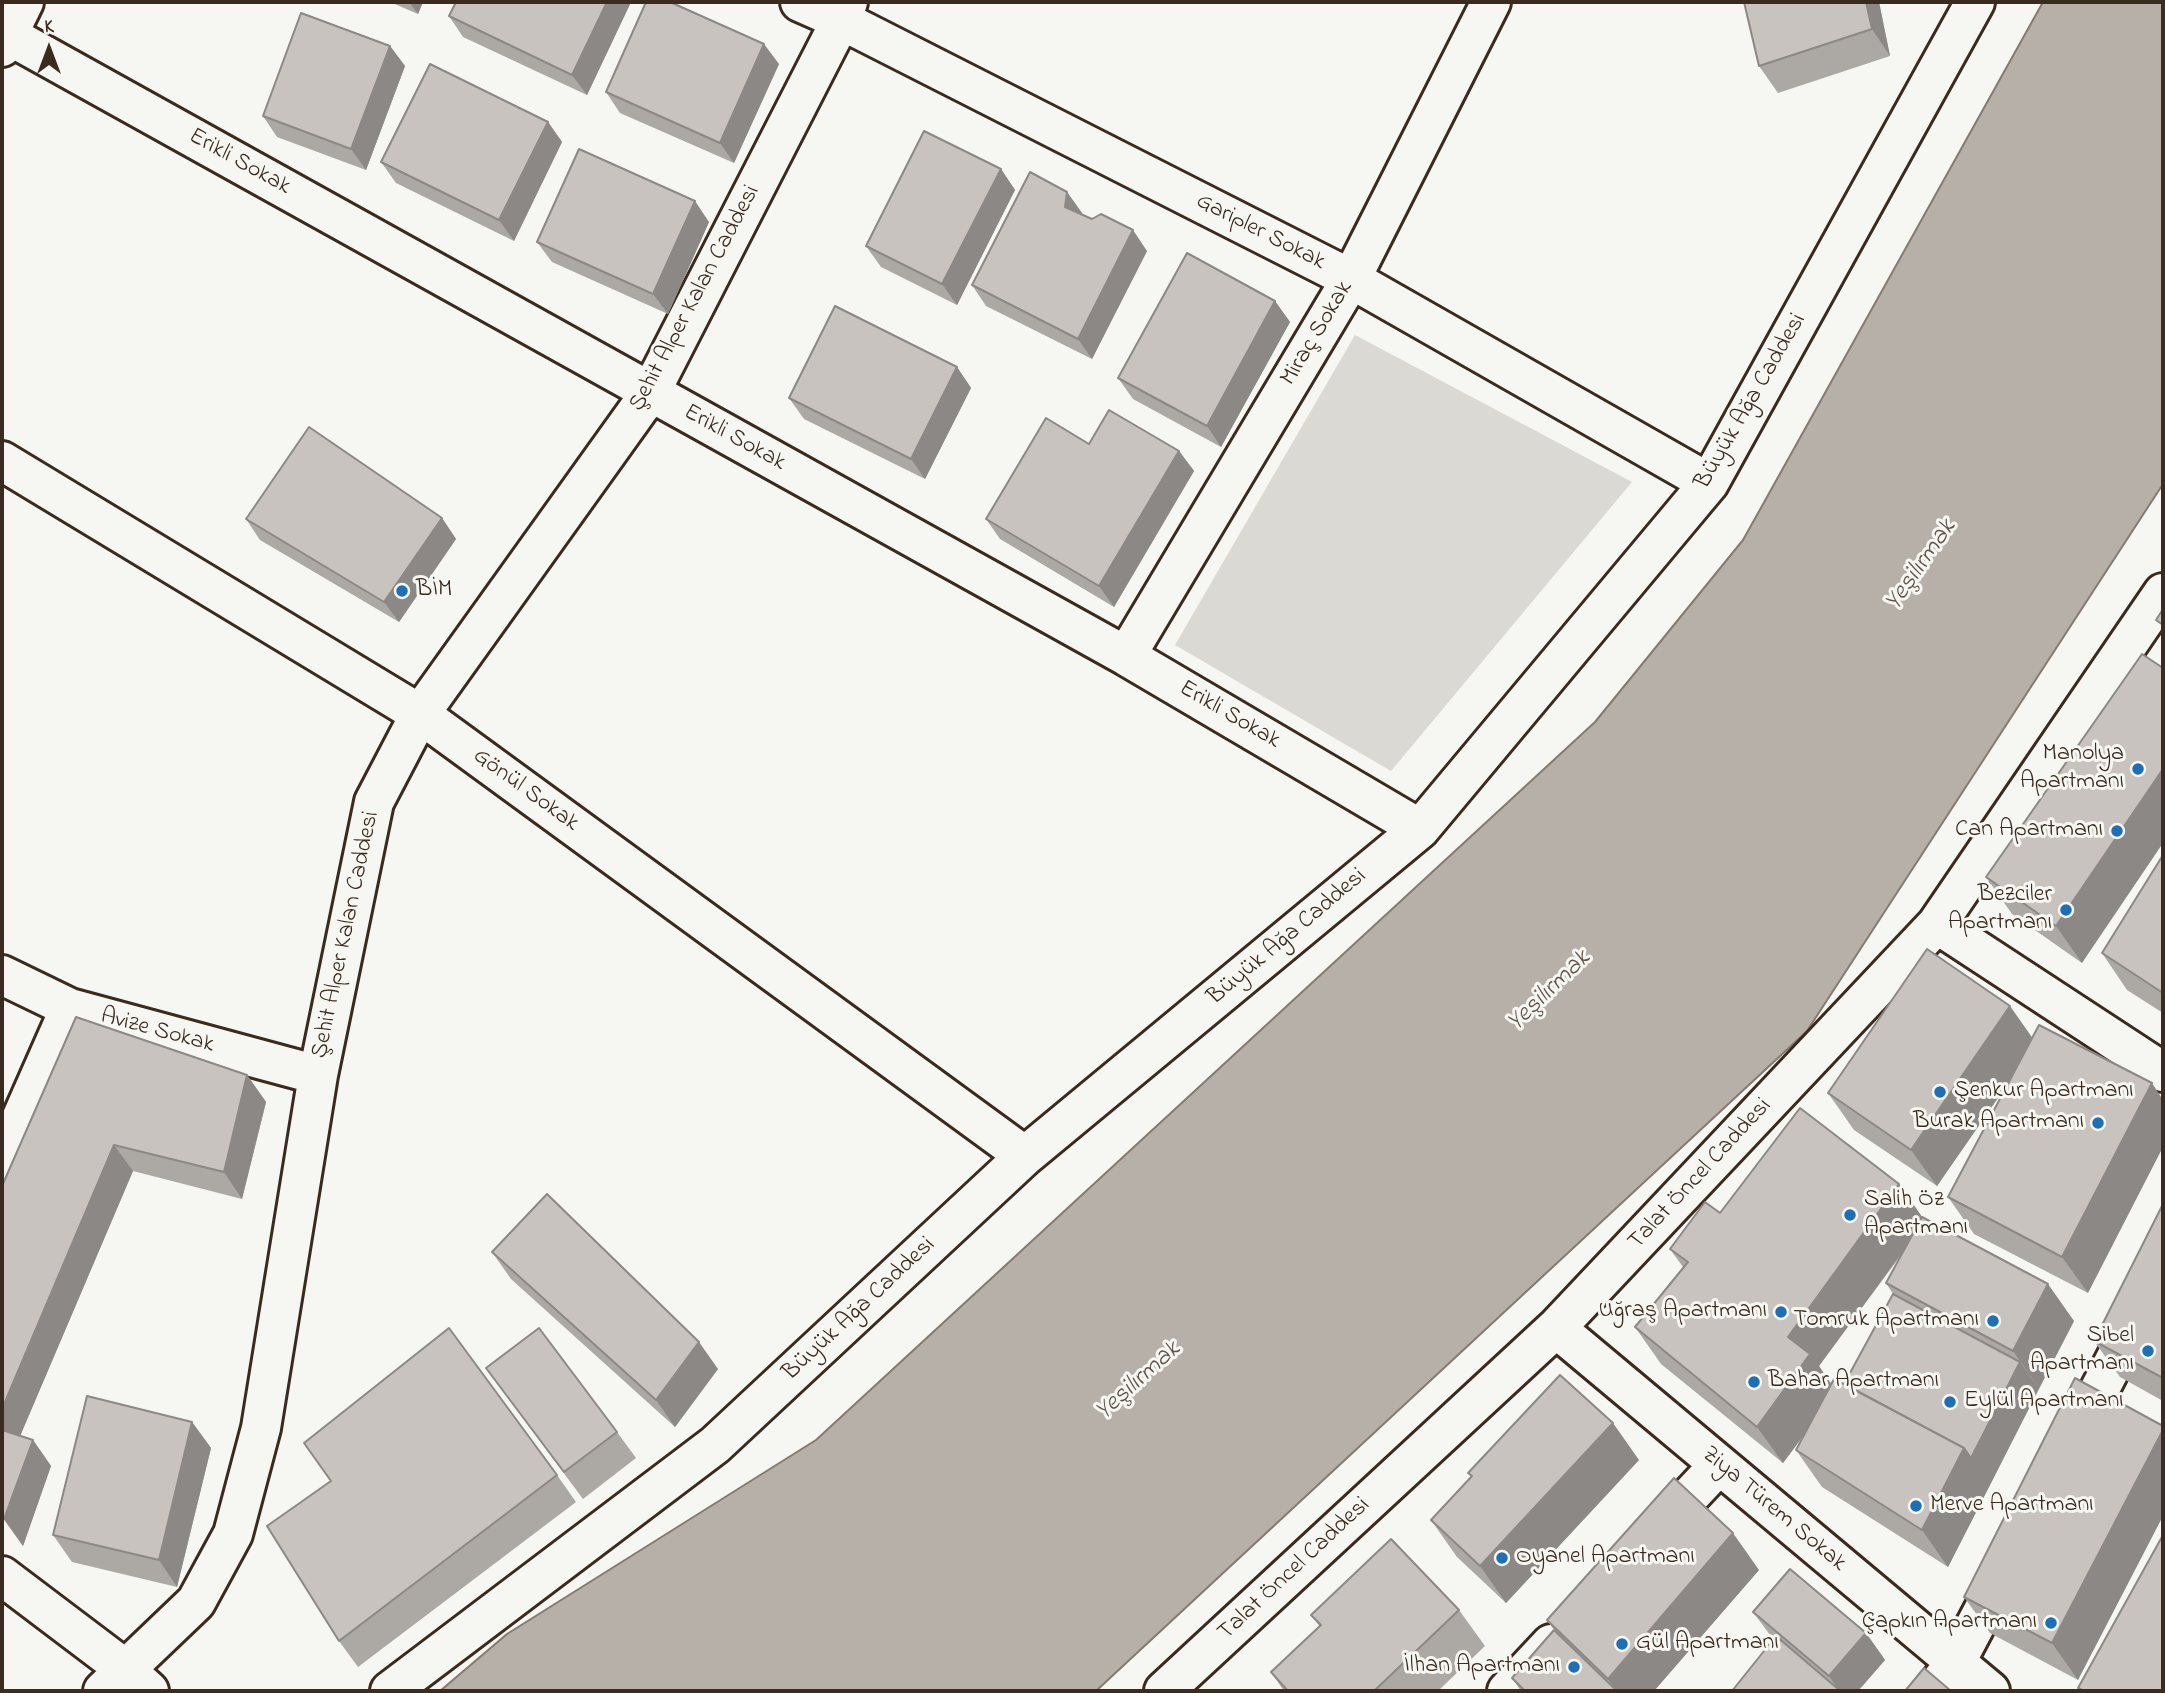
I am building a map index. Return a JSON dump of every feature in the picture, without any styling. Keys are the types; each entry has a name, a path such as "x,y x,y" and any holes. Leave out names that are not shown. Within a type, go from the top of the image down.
{"street":[{"name":"Garipler Sokak","path":"800,2 844,11 1351,279 1709,483"},
{"name":"Miraç Sokak","path":"1126,656 1351,279 1491,2"},
{"name":"Büyük Ağa Caddesi","path":"390,1691 715,1445 1025,1156 1420,829 1709,483 1976,2"},
{"name":"Şehit Alper Kalan Caddesi","path":"126,1684 196,1602 233,1534 261,1428 318,1075 374,802 420,714 650,393 844,11"},
{"name":"Erikli Sokak","path":"11,28 650,393 1126,656 1420,829"},
{"name":"Gönül Sokak","path":"2,461 420,714 1025,1156"},
{"name":"Talat Öncel Caddesi","path":"1164,1691 1556,1328 1937,924 2163,593"},
{"path":"1937,924 2163,1072"},
{"name":"Avize Sokak","path":"2,975 70,1008 318,1075"},
{"path":"2,1162 70,1008"},
{"path":"2057,1471 2163,1267"},
{"name":"Ziya Türem Sokak","path":"1556,1328 1719,1465 1944,1677 1990,1691"},
{"path":"1636,1553 1719,1465"},
{"path":"1944,1677 2019,1543"},
{"path":"2,1576 126,1684"},
{"path":"1507,1691 1572,1622"}],"shaded area":[{"path":"1355,335 1632,482 1391,771 1175,645"}],"water":[{"name":"Yeşilırmak","path":"2043,2 2163,2 2163,484 1807,1031 1096,1691 440,1691 507,1634 816,1440 1595,722 1743,540"}],"building":[{"path":"456,2 607,2 572,75 449,16"},
{"path":"646,2 670,2 764,44 720,143 606,92"},
{"path":"1744,2 1866,2 1872,29 1759,66"},
{"path":"301,13 390,46 351,149 263,116"},
{"path":"430,64 548,122 499,220 381,162"},
{"path":"924,131 1001,169 942,284 866,246"},
{"path":"579,149 695,201 653,294 537,242"},
{"path":"1030,172 1067,192 1065,207 1092,219 1101,214 1133,230 1078,339 972,285"},
{"path":"1187,253 1275,301 1207,426 1118,378"},
{"path":"835,306 957,367 911,459 789,398"},
{"path":"1109,410 1179,451 1099,586 986,519 1046,418 1089,444"},
{"path":"309,427 442,518 384,602 246,519"},
{"path":"2163,609 2163,625 2156,620"},
{"path":"2142,654 2163,668 2163,769 2056,926 1986,877"},
{"path":"2163,855 2163,993 2102,953"},
{"path":"1927,949 2010,1006 1911,1150 1828,1093"},
{"path":"76,1017 247,1075 224,1172 114,1145 2,1409 2,1186"},
{"path":"2039,1025 2152,1083 2062,1257 1948,1197"},
{"path":"1800,1108 1899,1184 1788,1337 1810,1354 1757,1427 1635,1327 1688,1262 1670,1249 1705,1202 1720,1213"},
{"path":"547,1194 699,1342 656,1400 492,1252"},
{"path":"2163,1204 2163,1378 2094,1341"},
{"path":"1922,1217 2048,1284 2013,1351 1886,1283"},
{"name":"Eylül Apartmanı","path":"1893,1294 2020,1362 1971,1458 1964,1448 1844,1384"},
{"path":"449,1328 557,1475 339,1641 267,1526 331,1481 304,1443"},
{"path":"539,1328 617,1432 564,1472 486,1368"},
{"path":"1560,1375 1613,1423 1480,1566 1431,1520 1472,1476 1468,1473"},
{"path":"2075,1378 2163,1426 2163,1430 2052,1643 1964,1597"},
{"path":"1834,1379 1964,1448 1922,1530 1796,1450"},
{"path":"87,1396 192,1422 159,1560 53,1535"},
{"path":"2,1430 33,1440 4,1519 2,1516"},
{"path":"1674,1478 1733,1533 1608,1679 1547,1620"},
{"path":"2163,1535 2163,1691 2084,1691 2078,1688"},
{"path":"1391,1539 1459,1610 1374,1691 1288,1691 1271,1672 1321,1625 1311,1615"},
{"path":"1790,1569 1866,1633 1829,1676 1753,1612"},
{"path":"1554,1630 1615,1689 1613,1691 1525,1691 1512,1678"},
{"path":"1776,1636 1838,1689 1732,1691"},
{"path":"1924,1668 1951,1691 1905,1691"}],"place":[{"name":"BİM","path":"402,591"},
{"name":"Manolya Apartmanı","path":"2138,769"},
{"name":"Can Apartmanı","path":"2117,831"},
{"name":"Bezciler Apartmanı","path":"2066,910"},
{"name":"Şenkur Apartmanı","path":"1940,1092"},
{"name":"Burak Apartmanı","path":"2098,1123"},
{"name":"Salih Öz Apartmanı","path":"1850,1215"},
{"name":"Uğraş Apartmanı","path":"1781,1312"},
{"name":"Tomruk Apartmanı","path":"1993,1321"},
{"name":"Sibel Apartmanı","path":"2148,1351"},
{"name":"Bahar Apartmanı","path":"1754,1382"},
{"name":"Eylül Apartmanı","path":"1950,1402"},
{"name":"Merve Apartmanı","path":"1916,1506"},
{"name":"Oyanel Apartmanı","path":"1502,1558"},
{"name":"Çapkın Apartmanı","path":"2051,1623"},
{"name":"Gül Apartmanı","path":"1622,1644"},
{"name":"İlhan Apartmanı","path":"1574,1667"}]}
